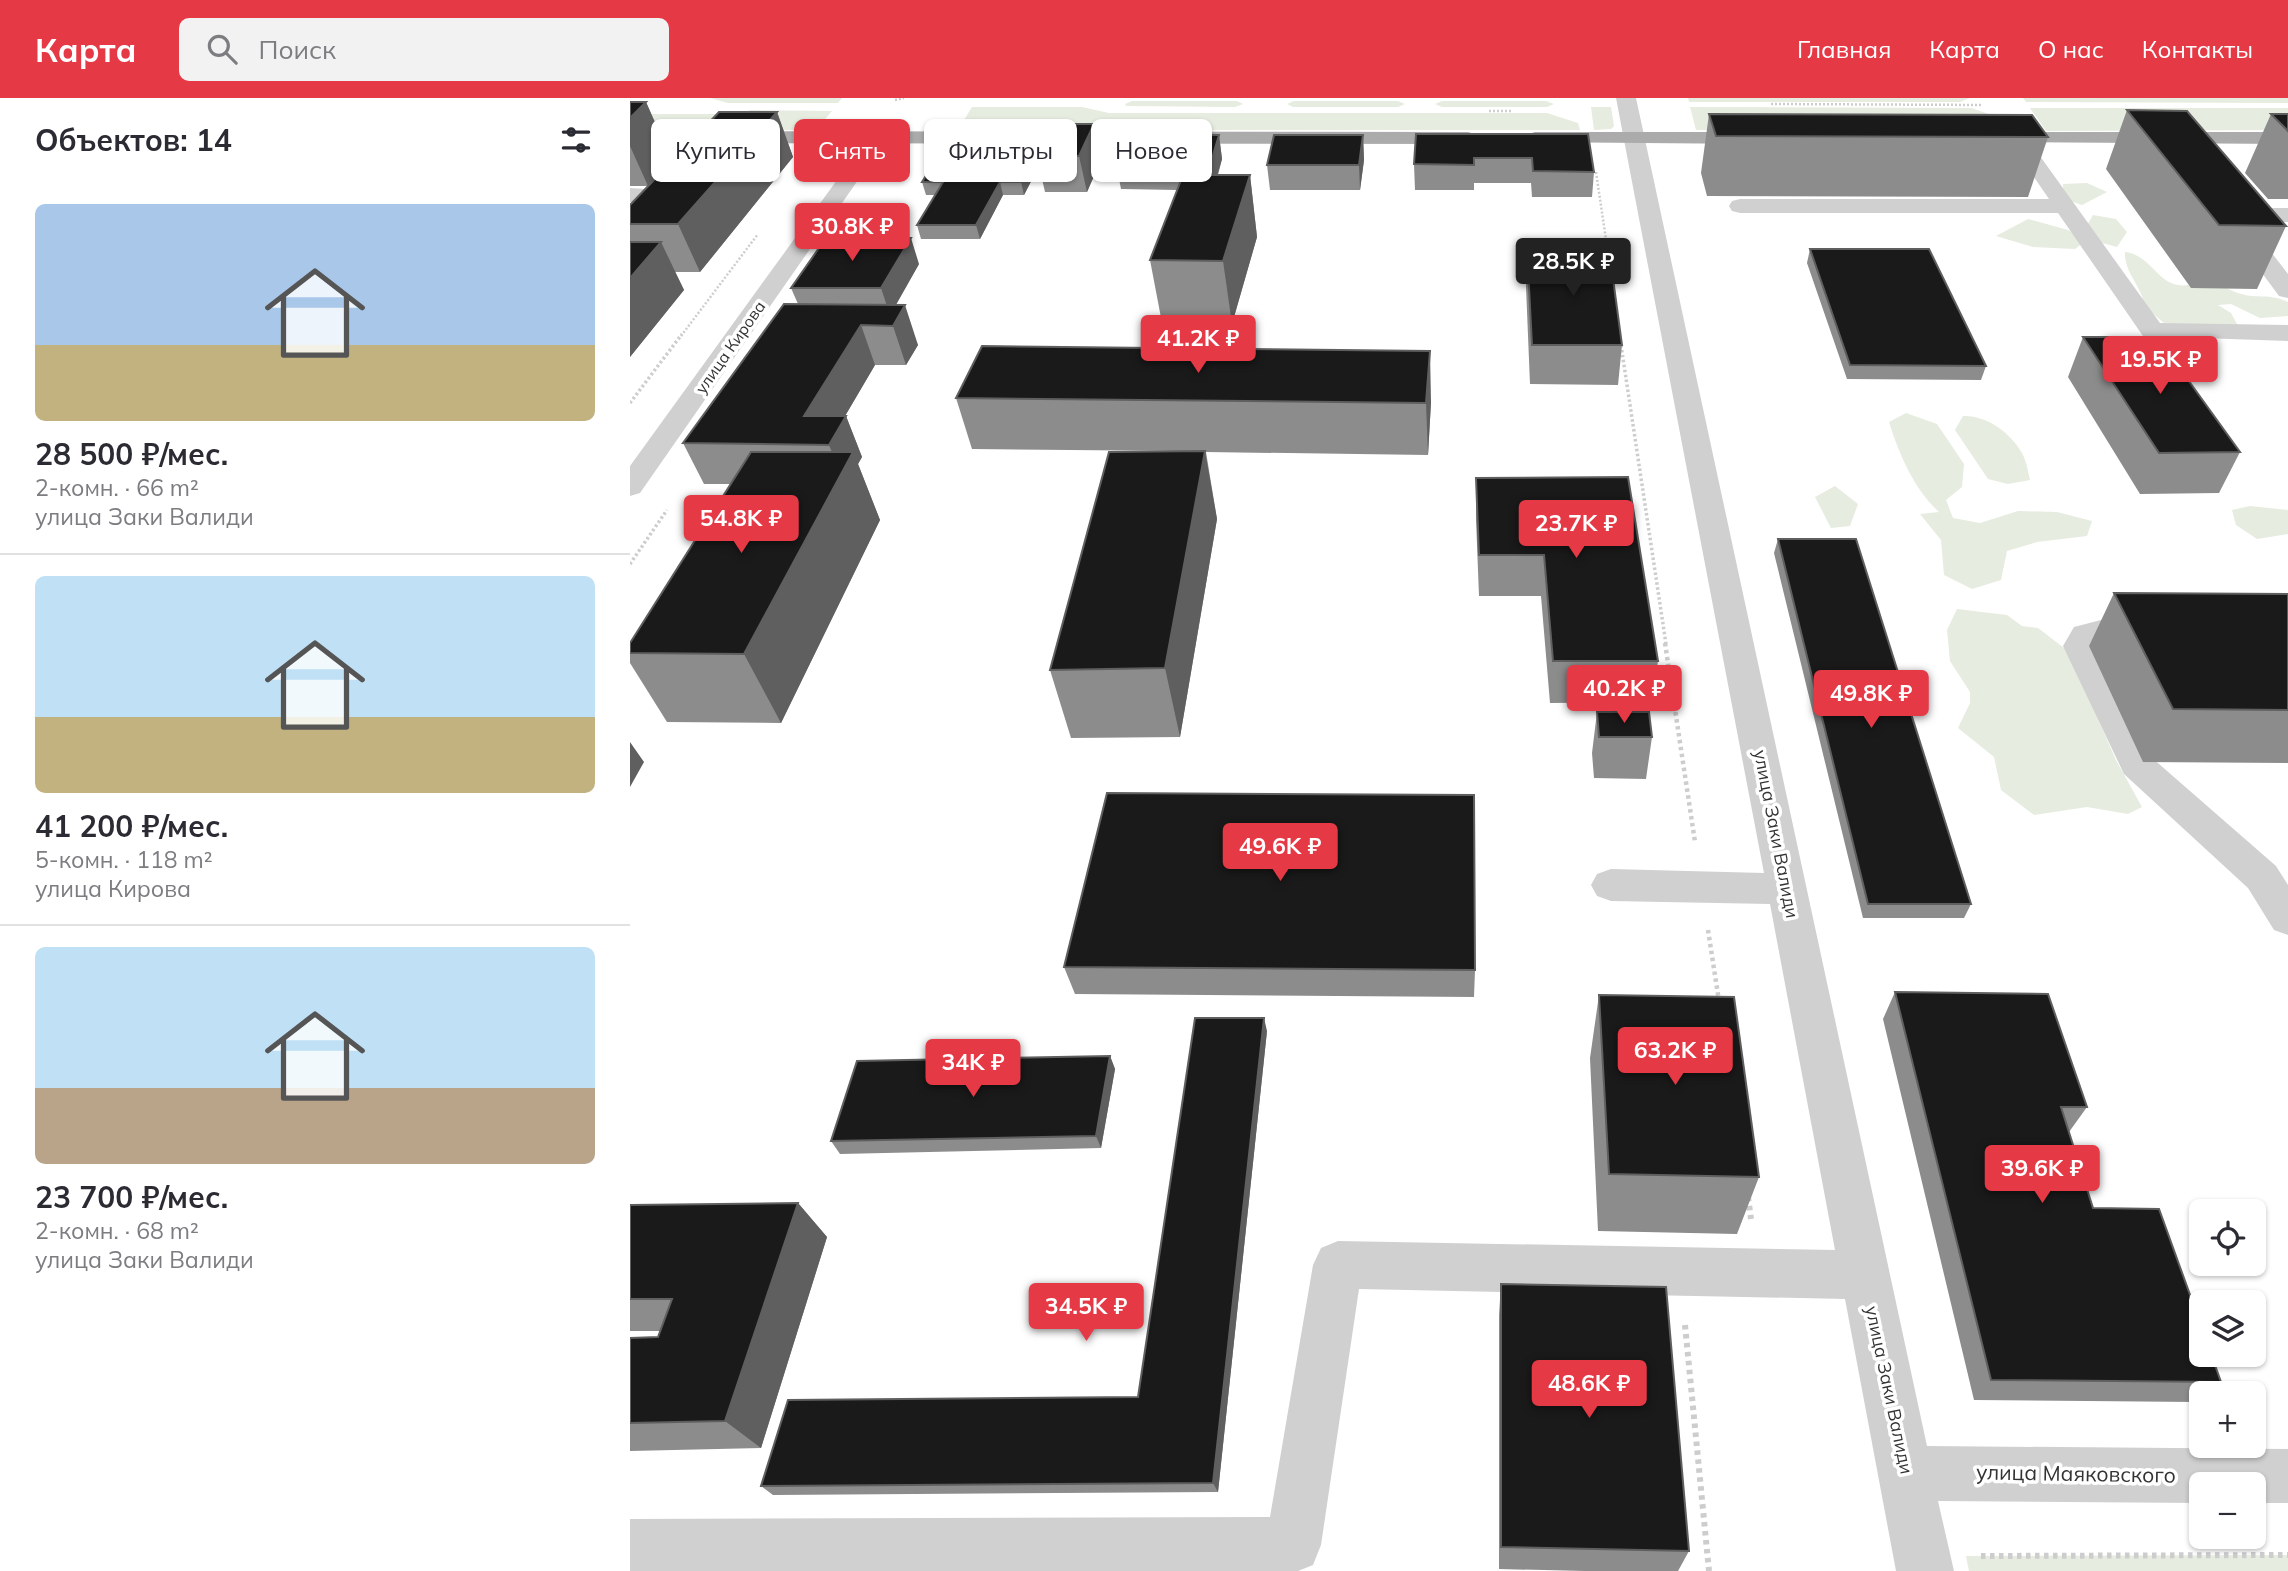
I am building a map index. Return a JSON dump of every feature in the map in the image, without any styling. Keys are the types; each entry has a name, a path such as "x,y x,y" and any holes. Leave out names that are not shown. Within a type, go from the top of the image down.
{"main road":[{"path":"630,137 651,137"},
{"path":"910,137 1492,138"},
{"path":"1520,138 1635,144 1775,138"},
{"path":"1977,138 2288,138"}],"street":[{"name":"улица Заки Валиди","path":"1626,98 1925,1571"},
{"path":"2017,138 2152,331 2288,333"},
{"path":"2167,138 2187,163"},
{"name":"улица Кирова","path":"630,487 846,182"},
{"path":"630,195 676,187 645,220"},
{"path":"2213,194 2288,291"},
{"path":"1740,206 2065,206"},
{"path":"2230,215 2288,215"},
{"path":"2181,631 2101,631 2086,635 2080,646 2137,765 2262,877 2288,919"},
{"path":"1611,886 1787,889"},
{"path":"630,1547 1293,1545 1338,1265 1865,1275"},
{"name":"улица Маяковского","path":"1906,1474 2288,1476"}],"path":[{"path":"1609,262 1592,152 1635,144"},
{"path":"630,403 761,230"},
{"path":"1621,344 1697,854"},
{"path":"630,564 669,507"},
{"path":"1707,923 1720,1006"},
{"path":"1746,1185 1753,1226"},
{"path":"1685,1320 1709,1571"},
{"path":"1966,1556 2288,1555"}],"shaded area":[{"path":"710,98 842,98 838,103 728,103"},
{"path":"1688,98 1970,98 1960,102 1689,102"},
{"path":"2023,98 2288,98 2288,103 2026,102"},
{"path":"1132,101 1237,101 1243,104 1235,107 1126,106 1125,104"},
{"path":"1294,101 1398,101 1405,104 1398,107 1293,107 1287,104"},
{"path":"1442,101 1546,101 1554,104 1547,107 1442,107 1435,104"},
{"path":"972,107 1082,107 1109,113 1547,113 1578,123 1580,130 1212,130 1212,119 1091,119 1091,130 1077,130 1077,119 965,119"},
{"path":"1591,107 1611,107 1614,126 1611,129 1594,130"},
{"path":"1690,107 1972,108 2034,131 1696,130"},
{"path":"2030,108 2288,108 2288,130 2046,131"},
{"path":"751,110 832,111 825,119 794,119 794,130 780,130 780,119 651,119 651,130 630,130 630,114 740,114"},
{"path":"2087,183 2107,192 2082,205 2064,199 2063,184"},
{"path":"2093,215 2116,219 2127,232 2117,247 2102,243 2086,227"},
{"path":"2028,219 2068,230 2086,241 2075,249 2033,247 1996,236"},
{"path":"2125,252 2141,258 2170,283 2210,283 2241,294 2288,302 2288,316 2260,318 2231,304 2218,305 2231,313 2243,335 2164,323 2145,307 2127,266"},
{"path":"1906,413 1937,424 1964,464 1962,487 1946,500 1953,518 1980,523 2018,511 2057,512 2092,521 2087,536 2037,542 2007,551 2001,580 1972,589 1944,575 1941,540 1920,514 1939,512 1922,493 1908,470 1889,422"},
{"path":"1963,416 1989,422 2011,438 2023,456 2030,480 2008,484 1988,479 1955,430"},
{"path":"1835,486 1858,504 1850,526 1831,528 1815,497"},
{"path":"2250,506 2288,510 2288,534 2257,539 2236,525 2232,510"},
{"path":"1957,609 2007,615 2022,626 2038,628 2068,651 2116,760 2142,807 2128,814 2087,807 2034,815 2001,790 1994,757 1958,728 1970,703 1970,692 1950,661 1947,630"},
{"path":"2288,1555 2288,1571 1969,1571 1966,1556"}],"building":[{"path":"630,102 646,102 630,118"},
{"path":"2127,110 2187,111 2286,226 2219,225"},
{"path":"719,112 777,112 771,119 712,119"},
{"path":"1709,114 2032,115 2048,137 1716,136"},
{"path":"2271,114 2288,114 2288,131"},
{"path":"1077,124 1091,124 1091,130 1079,156"},
{"path":"1416,134 1588,134 1594,172 1533,171 1532,158 1474,158 1474,165 1414,164"},
{"path":"1212,135 1219,135 1212,158"},
{"path":"1274,135 1363,135 1359,165 1267,165"},
{"path":"1212,175 1250,175 1223,261 1150,260 1180,182 1212,182"},
{"path":"652,182 715,182 678,224 630,224 630,205"},
{"path":"943,182 1000,182 976,225 917,225"},
{"path":"826,238 911,238 881,288 791,288"},
{"path":"630,242 661,242 630,278"},
{"path":"1527,249 1609,249 1622,345 1532,345"},
{"path":"1810,249 1929,249 1986,366 1850,365"},
{"path":"784,304 905,305 893,326 861,325 804,416 846,416 829,445 683,443"},
{"path":"2083,337 2157,337 2240,452 2159,453"},
{"path":"982,346 1430,351 1426,403 956,398"},
{"path":"1205,451 1165,668 1050,670 1109,452"},
{"path":"751,452 853,452 744,654 630,653 630,643"},
{"path":"1628,477 1658,661 1553,661 1544,555 1479,555 1476,478"},
{"path":"1778,539 1856,539 1971,904 1868,904"},
{"path":"2114,593 2288,594 2288,710 2173,709"},
{"path":"1597,712 1649,712 1652,737 1599,737"},
{"path":"1107,793 1474,795 1475,970 1064,967"},
{"path":"1895,992 2048,994 2087,1107 2061,1107 2093,1208 2159,1209 2189,1292 2189,1367 2216,1367 2221,1381 1991,1380"},
{"path":"1599,995 1734,997 1759,1177 1609,1174"},
{"path":"1195,1018 1264,1018 1213,1483 761,1486 788,1400 1138,1397"},
{"path":"1110,1056 1096,1136 831,1141 857,1061"},
{"path":"798,1203 725,1421 630,1423 630,1338 658,1337 672,1299 630,1299 630,1205"},
{"path":"1501,1284 1666,1287 1689,1551 1501,1547"}]}
